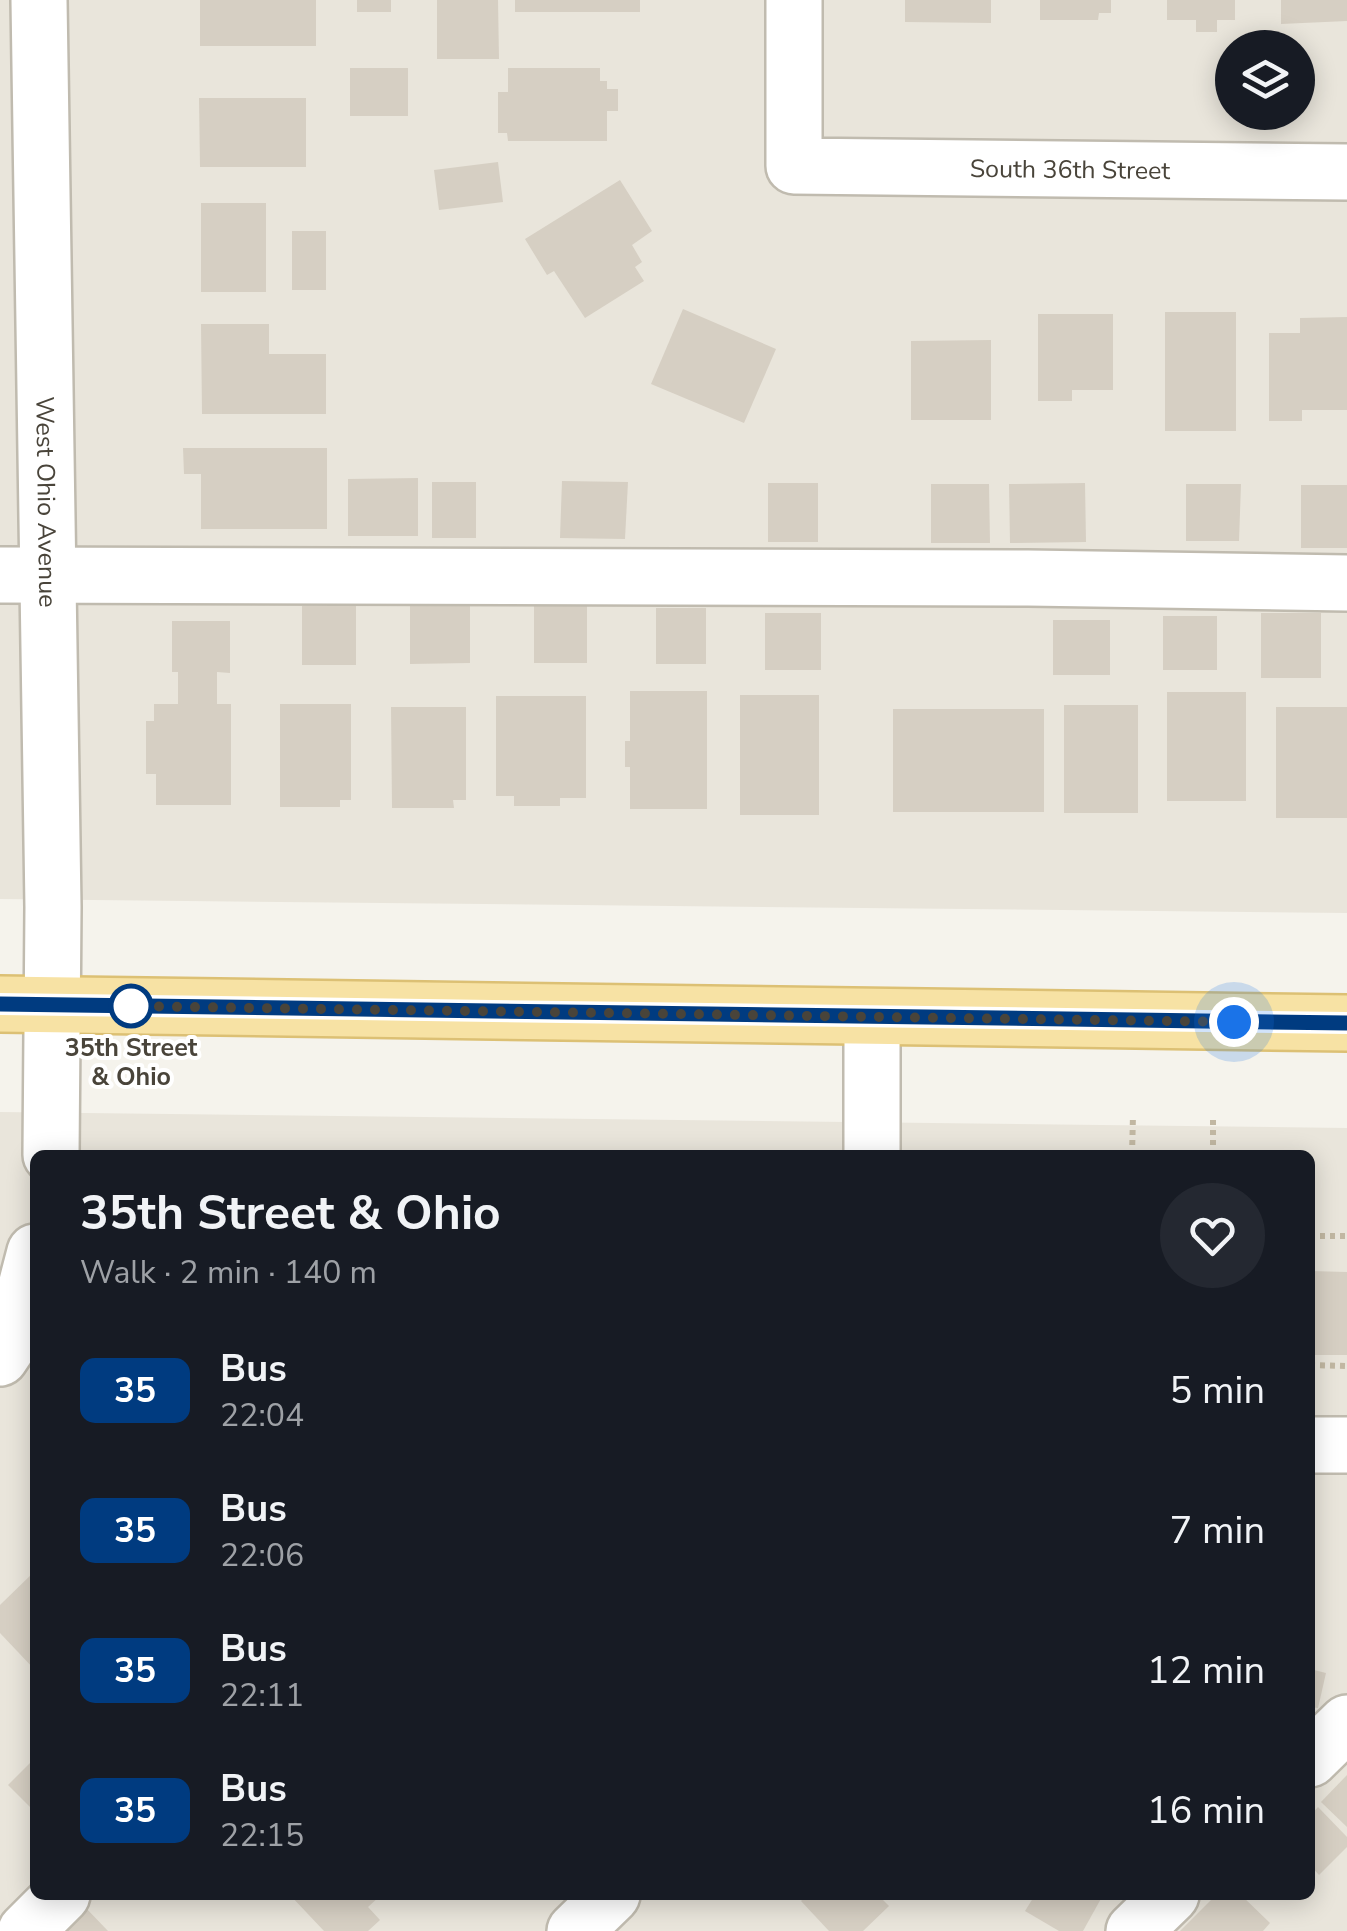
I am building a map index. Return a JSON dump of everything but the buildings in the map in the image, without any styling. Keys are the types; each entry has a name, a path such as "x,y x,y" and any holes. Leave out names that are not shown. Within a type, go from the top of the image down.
{"main road":[{"path":"0,1004 1347,1024"}],"street":[{"name":"West Ohio Avenue","path":"39,0 25,575 54,1004 50,1150"},
{"name":"South 36th Street","path":"794,0 794,166 1347,172"},
{"path":"25,575 1347,583"},
{"path":"872,1017 872,1150"},
{"path":"0,1358 12,1340 30,1271"},
{"path":"1315,1444 1347,1445"},
{"path":"1315,1754 1347,1723"},
{"path":"26,1931 57,1900"},
{"path":"574,1931 607,1900"},
{"path":"1134,1931 1166,1900"}],"path":[{"path":"1132,1114 1132,1150"},
{"path":"1213,1150 1214,1116"},
{"path":"1315,1236 1347,1236"},
{"path":"1315,1366 1347,1366"}],"shaded area":[{"path":"0,0 1347,0 1347,913 0,899"},
{"path":"0,1112 1347,1128 1347,1931 0,1931"}],"bus line":[{"name":"35","path":"0,1004 1347,1023"}],"place":[{"name":"35th Street & Ohio","path":"131,1006"}],"route":[{"path":"131,1006 118,1006 1234,1022"}]}
